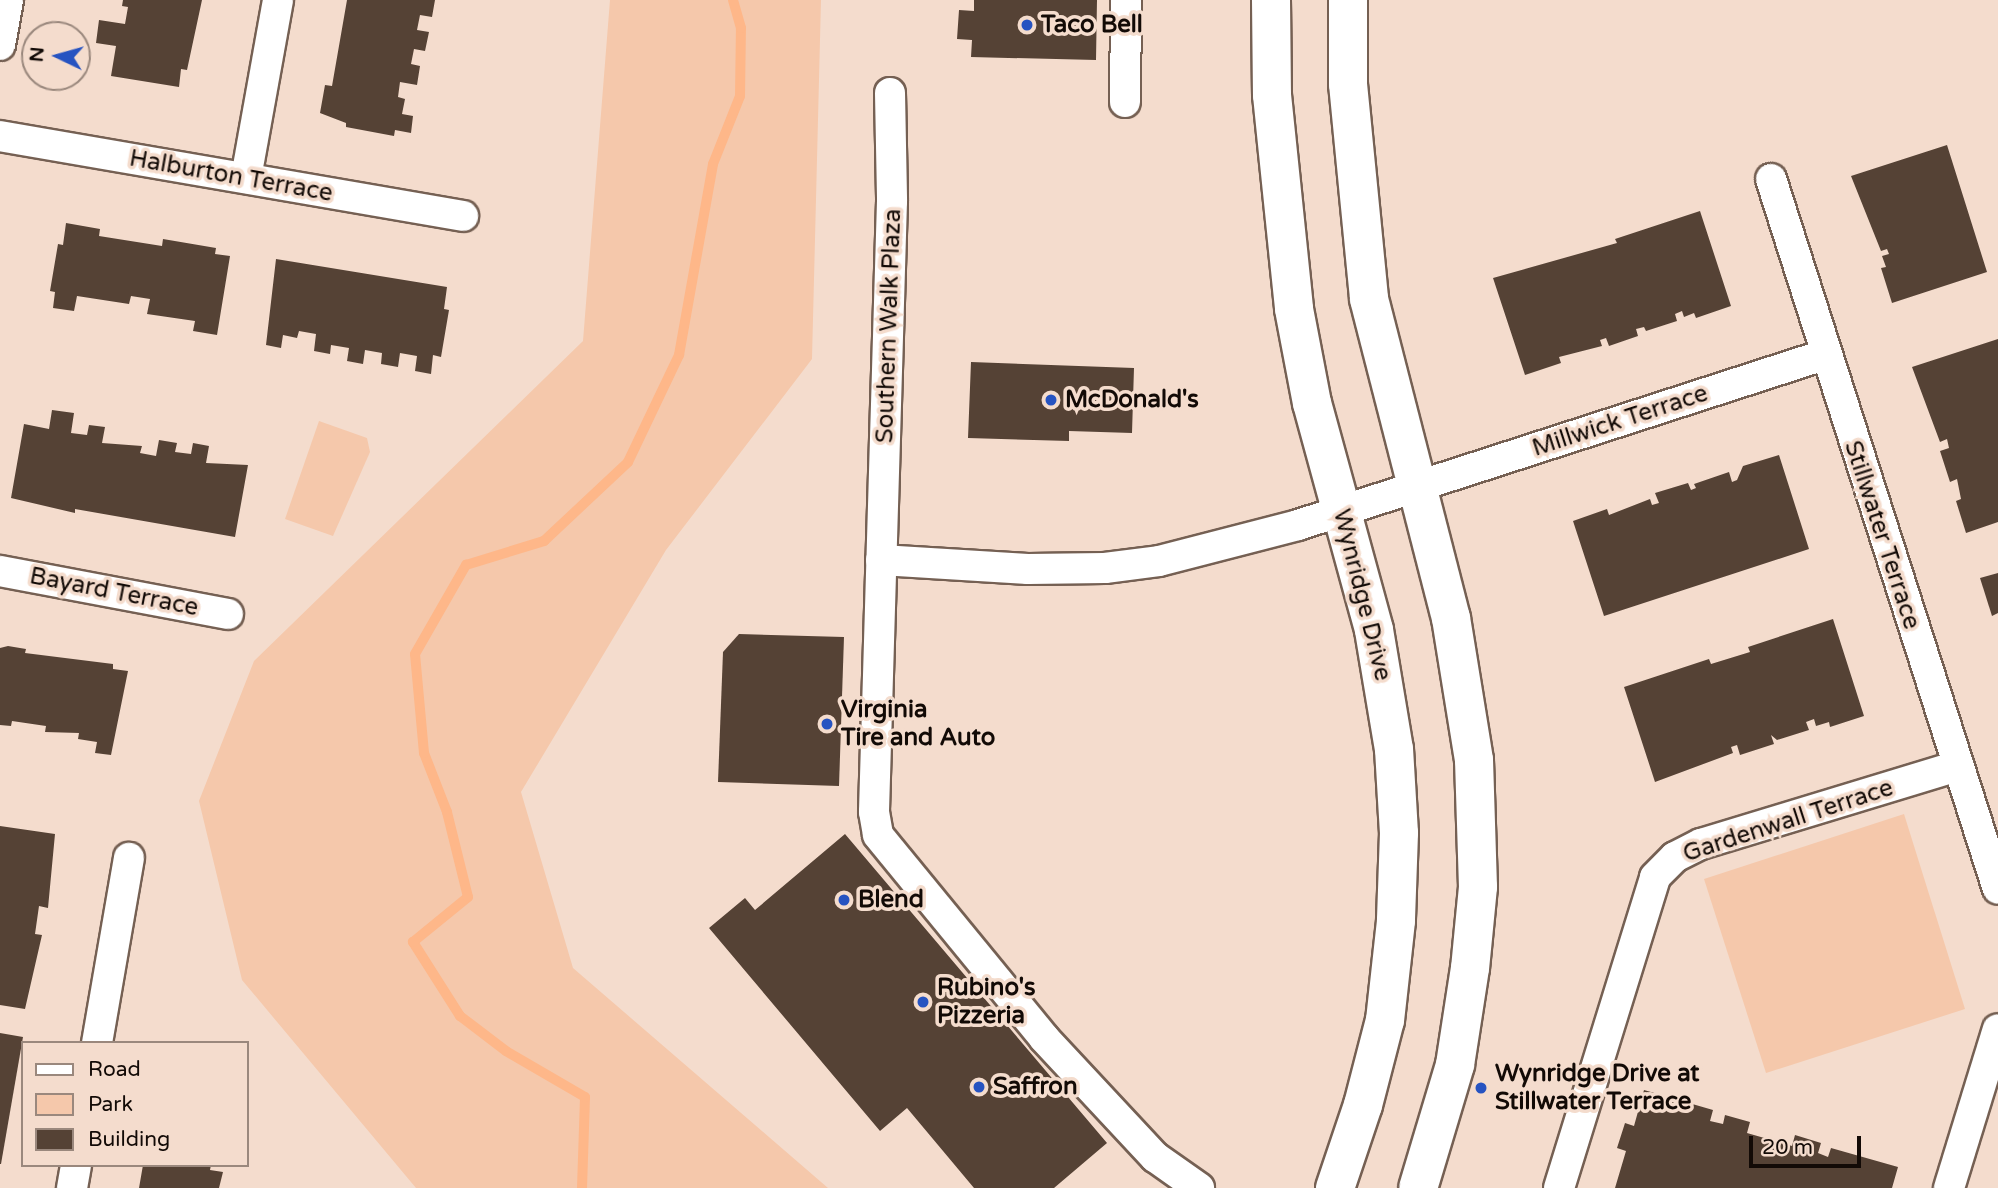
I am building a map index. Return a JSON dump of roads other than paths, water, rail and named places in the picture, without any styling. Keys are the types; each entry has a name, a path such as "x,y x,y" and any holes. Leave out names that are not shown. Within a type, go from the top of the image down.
{"street":[{"path":"0,45 8,0"},
{"path":"246,178 278,0"},
{"path":"1125,102 1126,0"},
{"name":"Wynridge Drive","path":"1271,0 1272,95 1294,309 1312,403 1387,694 1399,833 1396,921 1385,1020 1363,1105 1335,1188"},
{"path":"1348,0 1350,111 1369,299 1462,672 1474,760 1478,887 1455,1065 1418,1188"},
{"name":"Southern Walk Plaza","path":"890,93 892,201 874,812 878,835 1044,1038 1154,1157 1199,1188"},
{"name":"Halburton Terrace","path":"0,135 463,216"},
{"name":"Stillwater Terrace","path":"1771,179 1824,355 1998,889"},
{"name":"Millwick Terrace","path":"1415,486 1824,355"},
{"path":"881,560 1028,569 1105,568 1159,561 1341,511 1415,486"},
{"name":"Bayard Terrace","path":"0,571 228,614"},
{"name":"Gardenwall Terrace","path":"1559,1188 1655,877 1675,857 1701,844 1958,766"},
{"path":"97,1041 129,858"},
{"path":"1949,1188 1998,1029"},
{"path":"72,1188 76,1167"}],"waterway":[{"path":"582,1188 585,1097 506,1051 460,1016 413,942 468,897 447,812 424,753 415,654 466,565 544,541 628,462 679,355 713,164 740,96 741,28 733,0"}],"place":[{"name":"Taco Bell","path":"1027,25"},
{"name":"McDonald's","path":"1051,400"},
{"name":"Virginia Tire and Auto","path":"827,724"},
{"name":"Blend","path":"844,900"},
{"name":"Rubino's Pizzeria","path":"923,1002"},
{"name":"Saffron","path":"979,1087"},
{"name":"Wynridge Drive at Stillwater Terrace","path":"1481,1088"}]}
